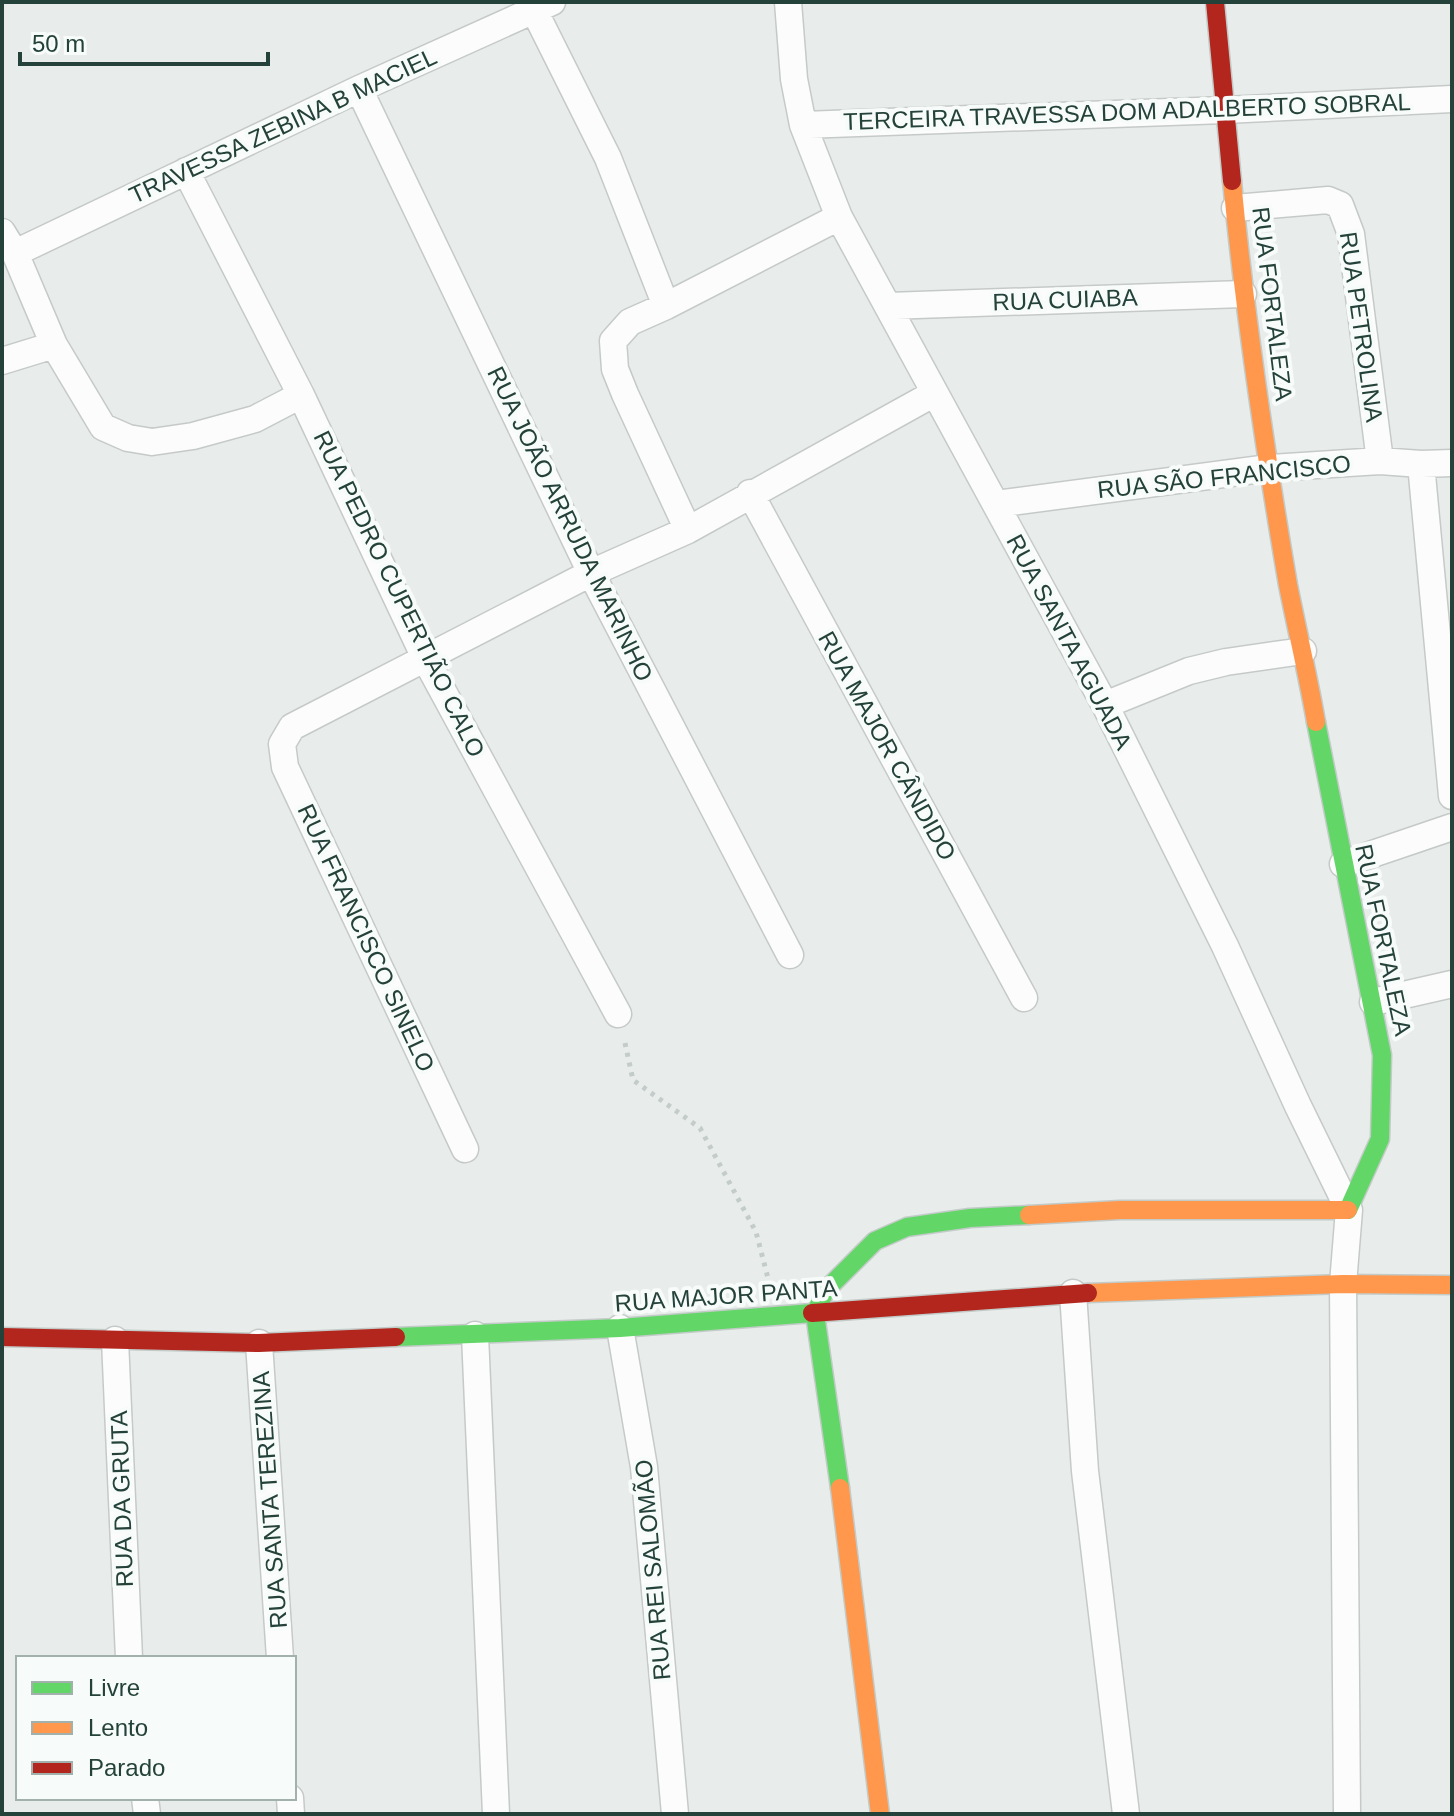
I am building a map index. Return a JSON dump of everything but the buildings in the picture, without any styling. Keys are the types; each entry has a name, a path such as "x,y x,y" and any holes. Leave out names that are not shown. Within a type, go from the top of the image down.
{"street":[{"name":"RUA SANTA AGUADA","path":"788,2 794,79 803,125 839,217 1105,705 1225,946 1349,1210"},
{"name":"RUA FORTALEZA","path":"1215,2 1243,294 1269,468 1289,588 1382,1055 1380,1139 1349,1210"},
{"name":"TRAVESSA ZEBINA B MACIEL","path":"8,242 186,171 543,6"},
{"path":"543,6 608,158 666,306"},
{"name":"RUA JOÃO ARRUDA MARINHO","path":"359,89 591,573 790,955"},
{"name":"TERCEIRA TRAVESSA DOM ADALBERTO SOBRAL","path":"803,125 1452,99"},
{"name":"RUA PEDRO CUPERTIÃO CALO","path":"186,171 301,395 426,660 618,1014"},
{"name":"RUA PETROLINA","path":"1235,208 1328,200 1340,205 1351,234 1380,461"},
{"path":"688,530 615,369 613,341 630,322 839,217"},
{"path":"8,242 54,345 103,427 128,438 152,442 193,436 255,419 301,395"},
{"name":"RUA CUIABA","path":"888,306 1243,294"},
{"path":"2,361 54,345"},
{"path":"426,660 591,573 688,530 933,394"},
{"name":"RUA SÃO FRANCISCO","path":"996,504 1269,468 1380,461 1452,463"},
{"path":"1421,464 1452,796"},
{"name":"RUA MAJOR CÂNDIDO","path":"750,493 1024,998"},
{"path":"1105,705 1189,671 1226,662 1303,651"},
{"name":"RUA FRANCISCO SINELO","path":"426,660 292,727 282,744 285,767 465,1149"},
{"path":"1343,864 1452,827"},
{"path":"1373,1002 1452,984"},
{"path":"880,1814 815,1314 825,1291 875,1241 907,1227 970,1218 1120,1210 1349,1210 1343,1284 1347,1814"},
{"name":"RUA MAJOR PANTA","path":"2,1337 259,1343 620,1328 1073,1293 1343,1284 1452,1285"},
{"path":"1073,1293 1085,1471 1126,1814"},
{"name":"RUA REI SALOMÃO","path":"620,1328 644,1467 675,1814"},
{"path":"475,1335 496,1814"},
{"name":"RUA DA GRUTA","path":"115,1340 129,1656"},
{"name":"RUA SANTA TEREZINA","path":"259,1343 280,1656"}],"path":[{"path":"618,1014 633,1080 700,1128 756,1232 779,1317"}],"traffic: fast":[{"path":"1316,722 1382,1055 1380,1139 1348,1210"},
{"path":"840,1488 815,1314 825,1291 875,1241 907,1227 970,1218 1029,1215"},
{"path":"396,1337 620,1328 812,1313"}],"traffic: slow":[{"path":"1232,181 1249,333 1271,484 1316,722"},
{"path":"1029,1215 1120,1210 1348,1210"},
{"path":"1088,1293 1343,1284 1452,1285"},
{"path":"840,1488 880,1814"}],"traffic: jam":[{"path":"1215,2 1232,181"},
{"path":"812,1313 1088,1293"},
{"path":"2,1337 259,1343 396,1337"}]}
